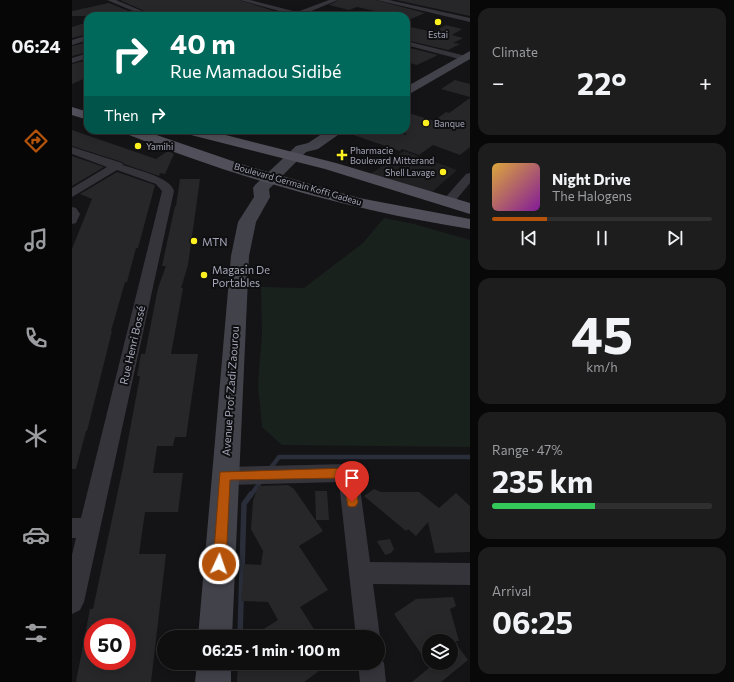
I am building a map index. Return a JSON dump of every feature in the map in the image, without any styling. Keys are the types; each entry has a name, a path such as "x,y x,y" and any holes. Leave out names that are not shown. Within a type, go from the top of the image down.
{"main road":[{"path":"410,90 466,56"},
{"path":"72,98 84,102"},
{"path":"72,111 84,115"},
{"name":"Boulevard Germain Koffi Gadeau","path":"139,134 184,152 248,171"},
{"path":"208,134 272,151 305,153 324,160 330,166 470,209"},
{"name":"Avenue Prof Zadi Zaourou","path":"215,630 224,476 240,256 247,222 272,187 305,153 332,134"},
{"path":"272,151 255,158 249,164 248,171 252,180 272,187"},
{"path":"311,189 322,184 328,178 330,166"},
{"name":"Boulevard Germain Koffi Gadeau","path":"272,187 311,189 358,202 470,224"},
{"path":"213,682 214,670"}],"street":[{"path":"110,0 140,12"},
{"path":"243,0 284,12"},
{"path":"302,12 336,0"},
{"path":"380,0 470,20"},
{"path":"72,43 84,38"},
{"path":"410,44 466,56"},
{"path":"72,61 84,57"},
{"name":"Rue Henri Bossé","path":"72,150 118,165 160,182 167,187 168,191 81,528 72,602"},
{"path":"72,193 118,165"},
{"path":"448,202 470,176"},
{"path":"72,211 74,214 72,220"},
{"path":"224,476 348,473 367,630"},
{"path":"360,573 470,574"},
{"path":"371,670 373,682"}],"shaded area":[{"path":"404,151 457,170 431,193 369,175"},
{"path":"384,218 414,224 470,240 470,447 282,445 262,427 258,384 262,333 261,287 304,288 363,243"}],"building":[{"path":"120,0 239,0 277,12 146,12"},
{"path":"339,0 376,0 425,13 410,19 410,12 379,12 357,7 349,10 329,5"},
{"path":"396,0 470,0 470,16"},
{"path":"109,3 131,12 84,12 84,16 72,16 72,11"},
{"path":"84,23 84,35 72,38 72,27"},
{"path":"446,25 462,29 452,35 463,38 453,43 460,44 448,50 410,41 410,27 433,32"},
{"path":"84,43 84,53 72,56 72,46"},
{"path":"410,48 438,55 417,65 410,63"},
{"path":"84,61 84,79 72,84 72,64"},
{"path":"455,80 470,84 470,97 441,89"},
{"path":"470,98 470,147 460,155 433,145 419,155 402,149 400,151 351,134 406,135 410,134 410,115 412,114 434,121 446,112 449,113"},
{"path":"72,130 156,159 168,151 174,154 165,174 160,173 159,176 72,146"},
{"path":"72,156 104,167 72,186"},
{"path":"117,172 155,185 138,248 136,248 111,331 87,431 76,469 72,469 72,249 92,199 80,194"},
{"path":"180,179 200,179 188,265 181,288 183,288 171,354 198,354 186,437 175,437 173,446 157,446 153,473 183,473 178,512 145,512 139,554 166,554 151,682 76,682 84,640 84,670 136,670 136,618 88,618 90,609 93,609 123,467 140,376 137,376 141,354 145,354 158,288 166,266 162,266"},
{"path":"288,485 294,489 323,531 299,546 328,590 300,607 315,630 262,630 278,620 268,602 241,601 244,564 261,565 263,551 251,529 253,501 258,486"},
{"path":"374,489 381,492 419,492 439,508 456,493 470,506 470,552 435,553 428,522 416,536 408,529 406,531 364,496"},
{"path":"315,491 327,491 329,520 316,520"},
{"path":"390,539 394,549 391,553 385,555 377,541"},
{"path":"453,597 456,606 450,609 457,634 422,634 422,655 394,614 416,599"},
{"path":"458,646 468,660 458,668"},
{"path":"238,670 320,670 304,682 237,682"},
{"path":"426,670 456,670 441,682 412,682"}],"waterway":[{"path":"270,469 279,457 470,457"},
{"path":"251,495 261,481"},
{"path":"240,630 244,504 251,494"}],"place":[{"name":"Estai","path":"438,22"},
{"name":"Banque","path":"426,123"},
{"name":"Yamihi","path":"138,146"},
{"name":"Pharmacie Boulevard Mitterand","path":"342,155"},
{"name":"Shell Lavage","path":"443,172"},
{"name":"MTN","path":"194,241"},
{"name":"Magasin De Portables","path":"204,275"}],"route":[{"path":"219,564 224,476 348,473 352,502"}]}
